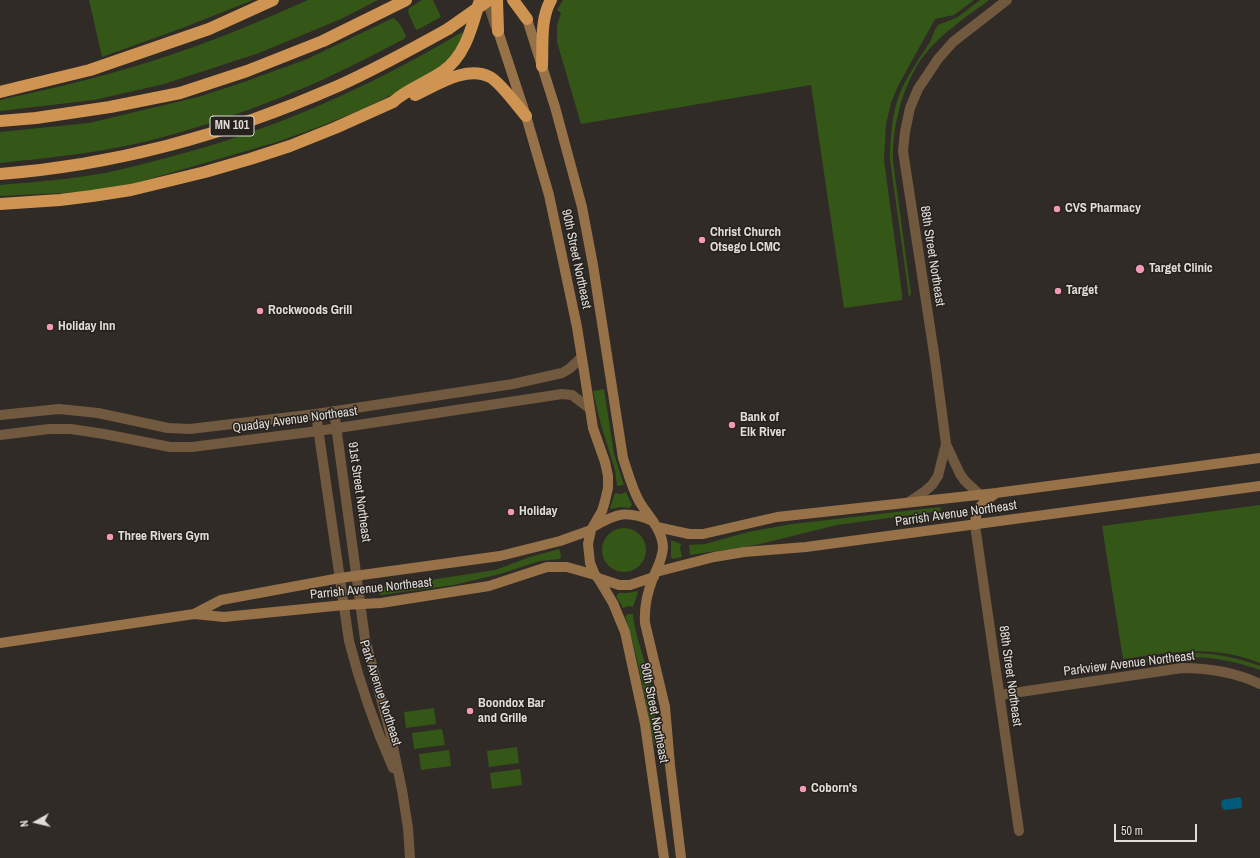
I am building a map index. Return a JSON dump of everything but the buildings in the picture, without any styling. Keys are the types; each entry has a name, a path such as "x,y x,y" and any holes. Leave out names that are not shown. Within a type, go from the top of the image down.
{"highway":[{"path":"0,92 90,70 210,29 273,0"},
{"path":"0,121 36,118 110,107 180,93 247,72 323,41 406,0"},
{"path":"0,204 60,200 123,191 205,172 250,159 290,146 335,128 393,102 400,96 443,71 456,59 466,42 480,0"},
{"name":"MN 101","path":"0,174 43,171 119,158 194,138 264,116 338,86 396,58 448,29 488,0"},
{"path":"497,0 498,31"},
{"path":"513,0 527,19"},
{"path":"542,66 544,22 547,7 551,0"},
{"path":"393,102 402,101 452,78 465,74 478,73 491,78 506,92 526,116"}],"main road":[{"name":"90th Street Northeast","path":"527,19 555,107 582,207 593,265 623,458 632,486 655,524"},
{"name":"90th Street Northeast","path":"498,31 526,116 549,195 575,319 593,428 605,462 608,476 608,488 602,511 592,528"},
{"name":"Parrish Avenue Northeast","path":"655,524 689,534 703,534 777,517 996,493 1260,458"},
{"name":"Parrish Avenue Northeast","path":"655,574 714,557 744,552 800,548 1260,486"},
{"path":"975,524 975,514 979,508 996,493"},
{"path":"628,514 639,515 655,524 660,533 663,546 661,560 655,574 630,585 619,585 597,577 590,563 588,553 588,544 592,528 616,515 628,514"},
{"name":"Parrish Avenue Northeast","path":"194,614 221,600 340,578 500,556 560,541 592,528"},
{"name":"Parrish Avenue Northeast","path":"0,643 194,614 224,617 344,604 382,603 489,586 547,566 567,567 597,577"},
{"name":"90th Street Northeast","path":"655,574 647,595 644,612 645,623 665,707 681,858"},
{"name":"90th Street Northeast","path":"597,577 613,603 626,639 645,724 664,858"}],"street":[{"name":"90th Street Northeast","path":"488,0 498,31"},
{"name":"90th Street Northeast","path":"519,0 527,19"},
{"name":"88th Street Northeast","path":"979,494 960,474 946,444 904,151 905,132 910,108 918,89 938,59 953,42 1007,0"},
{"name":"Quaday Avenue Northeast","path":"0,415 59,409 98,413 168,428 190,429 316,414 536,380 562,374 581,358"},
{"name":"Quaday Avenue Northeast","path":"0,435 49,429 71,429 170,447 192,447 318,431 562,394 572,395 589,408"},
{"name":"91st Street Northeast","path":"334,411 357,576"},
{"path":"316,414 340,578"},
{"name":"88th Street Northeast","path":"909,502 926,491 938,476 946,444"},
{"name":"88th Street Northeast","path":"975,524 1019,831"},
{"name":"Park Avenue Northeast","path":"357,576 365,639 390,732 402,790 408,828 410,858"},
{"name":"Park Avenue Northeast","path":"340,578 349,640 356,669 379,736 402,790"},
{"name":"Parkview Avenue Northeast","path":"1000,695 1182,668 1200,668 1229,672 1260,684"}],"green space":[{"path":"89,0 253,0 185,27 102,57"},
{"path":"308,0 378,0 341,19 259,53 164,84 94,100 0,111 0,100 133,67 226,35"},
{"path":"422,0 433,0 441,17 417,30 408,12 409,8"},
{"path":"563,0 974,0 954,15 935,19 898,86 891,103 886,124 884,160 902,300 844,308 811,85 581,124 557,42 557,25 561,13 557,10"},
{"path":"980,0 989,0 943,35 920,61 908,83 899,109 894,135 893,161 911,294 909,297 890,160 893,119 902,88 930,42 938,25 958,17"},
{"path":"393,18 398,21 402,28 406,36 404,39 322,80 257,107 190,130 126,146 54,157 0,163 0,132 89,123 198,97 307,59"},
{"path":"462,32 462,38 452,59 420,81 363,109 277,142 129,185 81,192 0,196 0,185 66,179 105,173 141,165 241,136 316,107 354,90 426,53"},
{"path":"604,389 614,454 624,485 617,486 615,470 601,425 593,391"},
{"path":"626,492 632,505 629,508 620,507 611,509 610,508 615,493 620,494"},
{"path":"1260,505 1260,663 1225,653 1192,651 1123,659 1102,526"},
{"path":"940,507 941,511 837,525 756,545 690,555 689,545 705,544 748,532 792,524"},
{"path":"628,528 633,529 640,534 645,541 645,559 640,566 633,571 620,572 615,571 608,566 603,559 602,546 603,541 608,534 615,529"},
{"path":"671,540 681,544 680,549 682,557 673,559 671,557"},
{"path":"559,549 561,555 560,559 540,561 500,574 454,585 380,595 378,588 495,570 530,557"},
{"path":"638,592 633,607 629,606 623,608 616,596 619,593"},
{"path":"633,614 635,629 650,683 658,745 654,745 638,664 625,616"},
{"path":"1197,653 1221,655 1252,663 1260,666 1260,670 1229,661 1198,657 1166,659 1124,666 1123,662"},
{"path":"434,708 436,724 406,728 404,712"},
{"path":"442,729 445,745 414,749 412,733"},
{"path":"517,747 519,763 489,767 487,751"},
{"path":"449,750 451,766 421,770 419,754"},
{"path":"520,769 522,785 492,789 490,773"}],"water":[{"path":"1240,797 1242,801 1242,808 1224,810 1221,806 1222,800"}],"place":[{"name":"CVS Pharmacy","path":"1057,209"},
{"name":"Christ Church Otsego LCMC","path":"702,240"},
{"name":"Target Clinic","path":"1140,269"},
{"name":"Target","path":"1058,291"},
{"name":"Rockwoods Grill","path":"260,311"},
{"name":"Holiday Inn","path":"50,327"},
{"name":"Bank of Elk River","path":"732,425"},
{"name":"Holiday","path":"511,512"},
{"name":"Three Rivers Gym","path":"110,537"},
{"name":"Boondox Bar and Grille","path":"470,711"},
{"name":"Coborn's","path":"803,789"}]}
